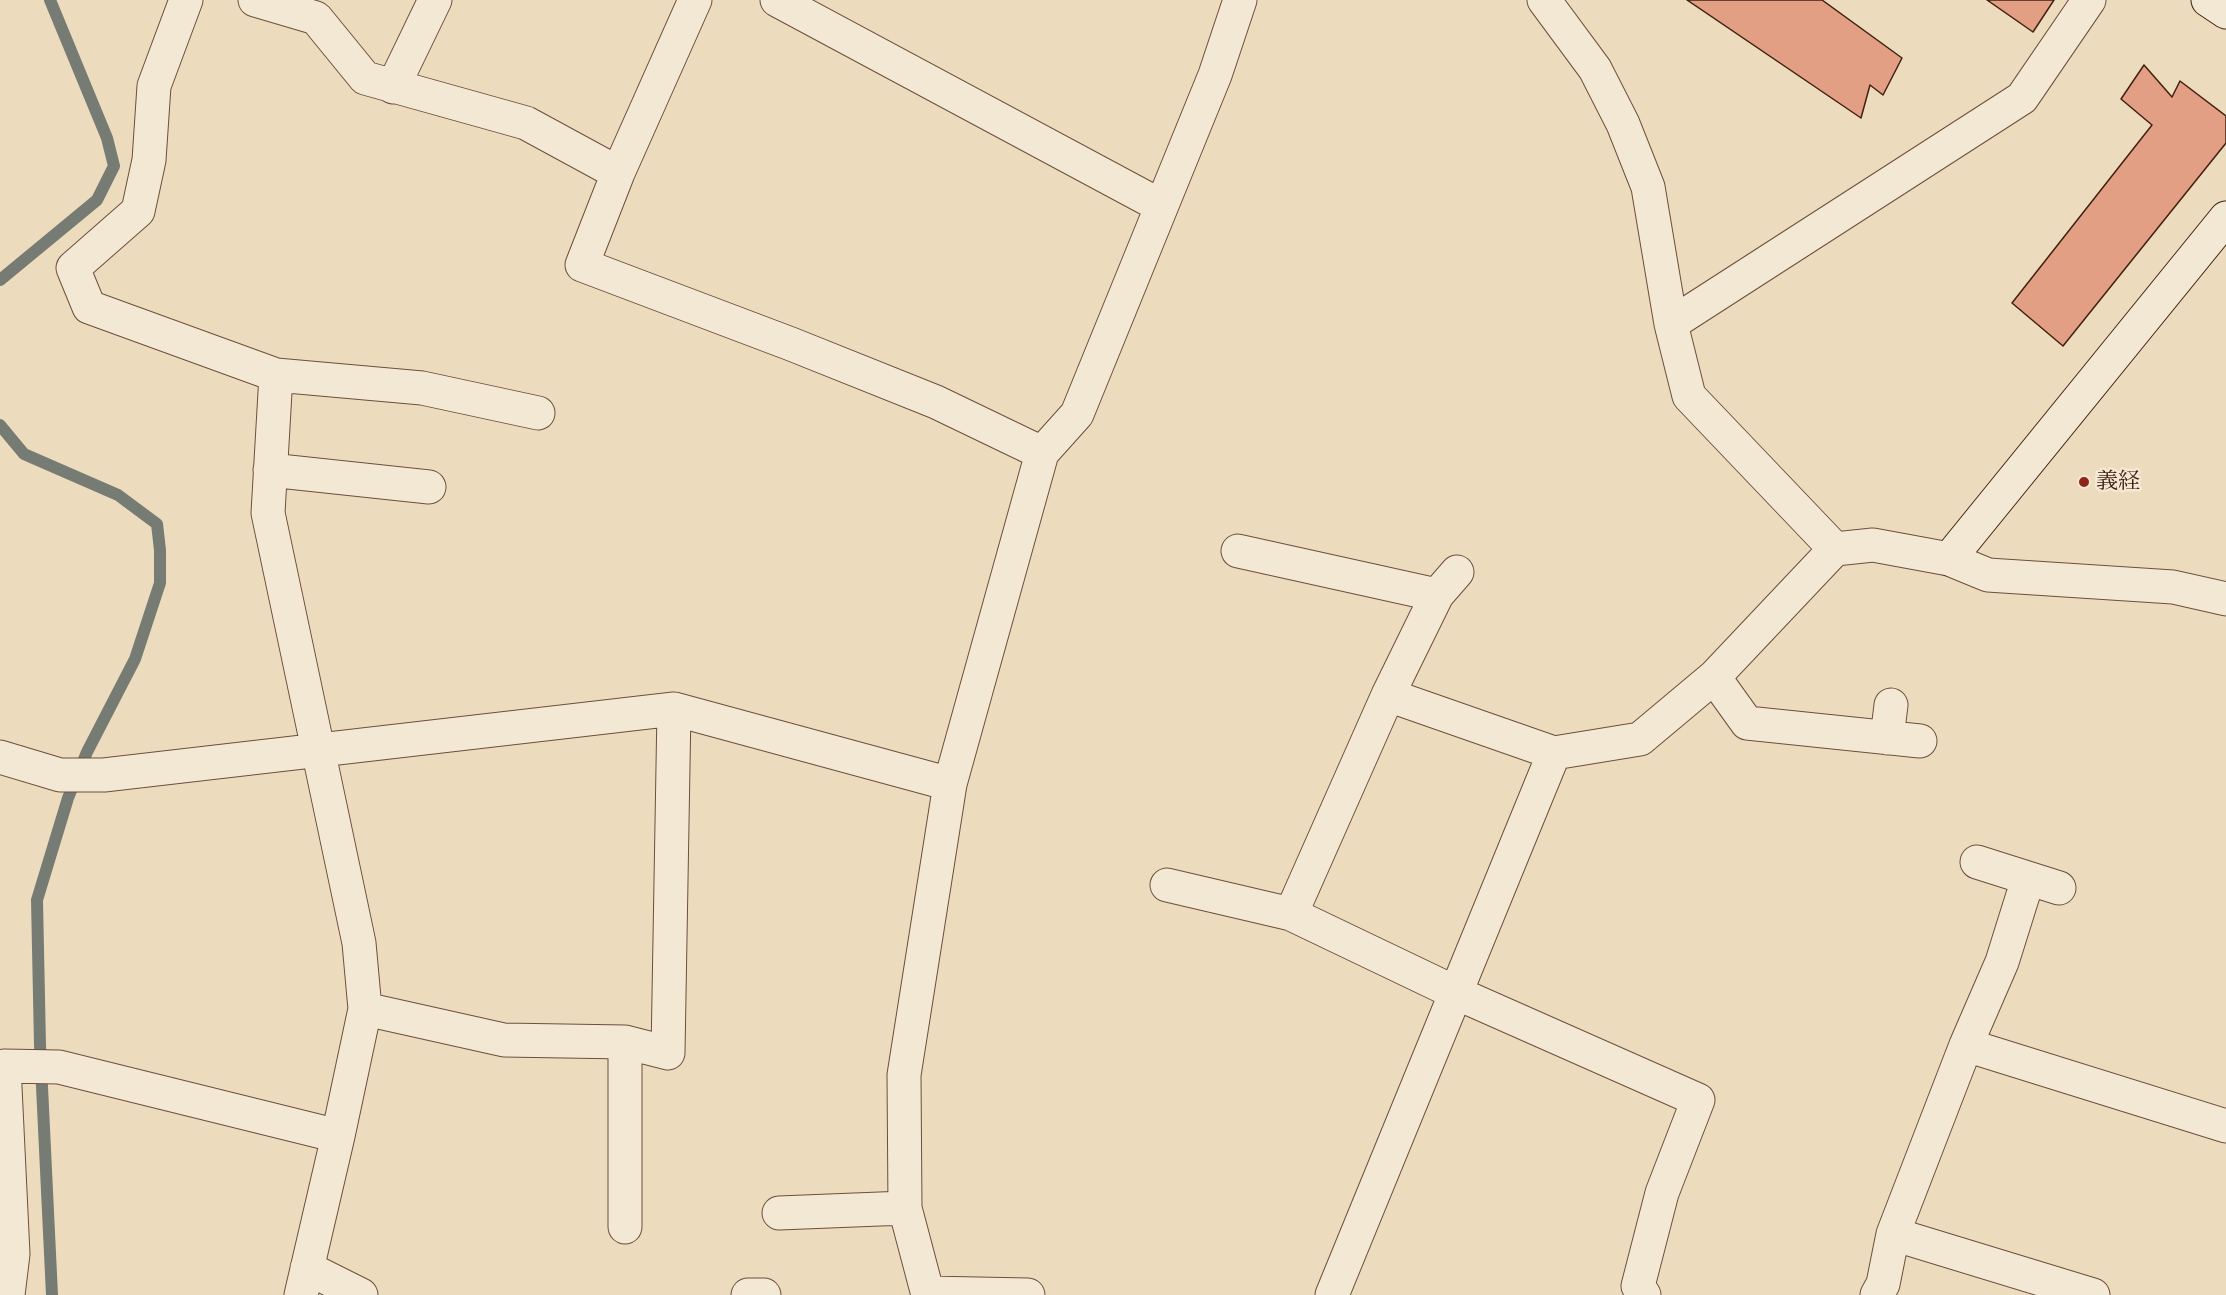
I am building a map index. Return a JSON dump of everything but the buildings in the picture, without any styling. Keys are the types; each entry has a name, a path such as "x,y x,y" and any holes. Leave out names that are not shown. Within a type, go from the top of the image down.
{"street":[{"path":"186,0 154,86 149,160 138,211 73,268 88,308 276,375 422,388 537,413"},
{"path":"255,0 316,18 365,78 526,123 618,173"},
{"path":"393,87 435,0"},
{"path":"695,0 618,173 582,265 936,402 1042,453"},
{"path":"777,0 1161,206"},
{"path":"1028,1295 928,1294 905,1208 904,1075 950,784 1042,453 1077,414 1215,75 1240,0"},
{"path":"1544,0 1595,69 1623,124 1648,187 1671,324 1689,396 1834,549"},
{"path":"1671,324 2022,98 2089,0"},
{"path":"2208,0 2226,12"},
{"path":"1949,559 2226,218"},
{"path":"276,375 268,513 320,750 359,943 365,1009 304,1282 361,1295"},
{"path":"270,470 429,487"},
{"path":"1388,695 1554,753 1640,739 1714,677 1834,549 1873,545 1949,559 1988,575 2173,586 2226,599"},
{"path":"1238,551 1447,584 1388,695 1291,914"},
{"path":"1714,677 1747,723 1920,741"},
{"path":"1887,738 1890,705"},
{"path":"0,758 60,775 104,775 674,709 950,784"},
{"path":"365,1009 504,1040 624,1042 668,1053 674,709"},
{"path":"1332,1295 1454,992 1554,753"},
{"path":"1977,862 2059,888"},
{"path":"1877,1295 1883,1284 1893,1234 1966,1045 2002,962 2028,879"},
{"path":"1167,885 1291,914 1454,992 1698,1100 1662,1192 1638,1286 1644,1295"},
{"path":"624,1042 625,1227"},
{"path":"1966,1045 2226,1126"},
{"path":"8,1295 14,1254 4,1065 59,1067 338,1136"},
{"path":"779,1213 905,1208"},
{"path":"1893,1234 2093,1295"},
{"path":"748,1295 764,1295"}],"waterway":[{"path":"0,280 97,200 114,166 107,138 50,0"},
{"path":"0,425 24,454 118,495 157,524 160,550 160,583 135,659 87,752 68,798 37,900 40,1045 52,1295"}],"place":[{"name":"義経","path":"2084,482"}]}
